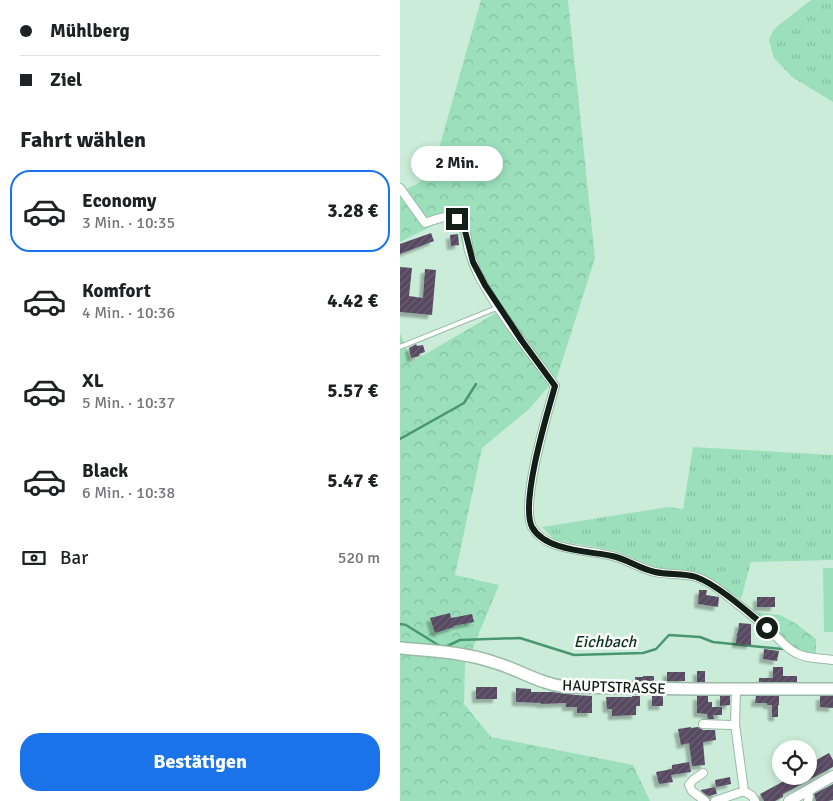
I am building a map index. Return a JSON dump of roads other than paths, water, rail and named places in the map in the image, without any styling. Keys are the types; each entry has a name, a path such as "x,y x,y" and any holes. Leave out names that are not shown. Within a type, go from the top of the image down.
{"main road":[{"name":"HAUPTSTRASSE","path":"400,648 466,655 493,662 549,684 566,687 833,689"}],"street":[{"path":"400,188 425,223 449,216 461,222 464,227 469,252 478,274 555,386 538,451 529,499 531,525 535,531 553,544 613,556 654,572 687,575 697,578 728,596 796,654 833,660"},
{"path":"736,688 735,724 744,792"},
{"path":"703,724 735,724"},
{"path":"703,773 693,780 690,785 692,790 705,801"},
{"path":"788,801 808,796 833,776"},
{"path":"715,801 744,792 752,796 756,801"}],"lane":[{"path":"400,346 499,307"}],"waterway":[{"path":"400,439 464,403 476,384"},
{"name":"Eichbach","path":"400,624 406,625 443,648 460,640 520,638 574,655 643,653 656,649 669,635 700,637 713,642 782,649"}]}
